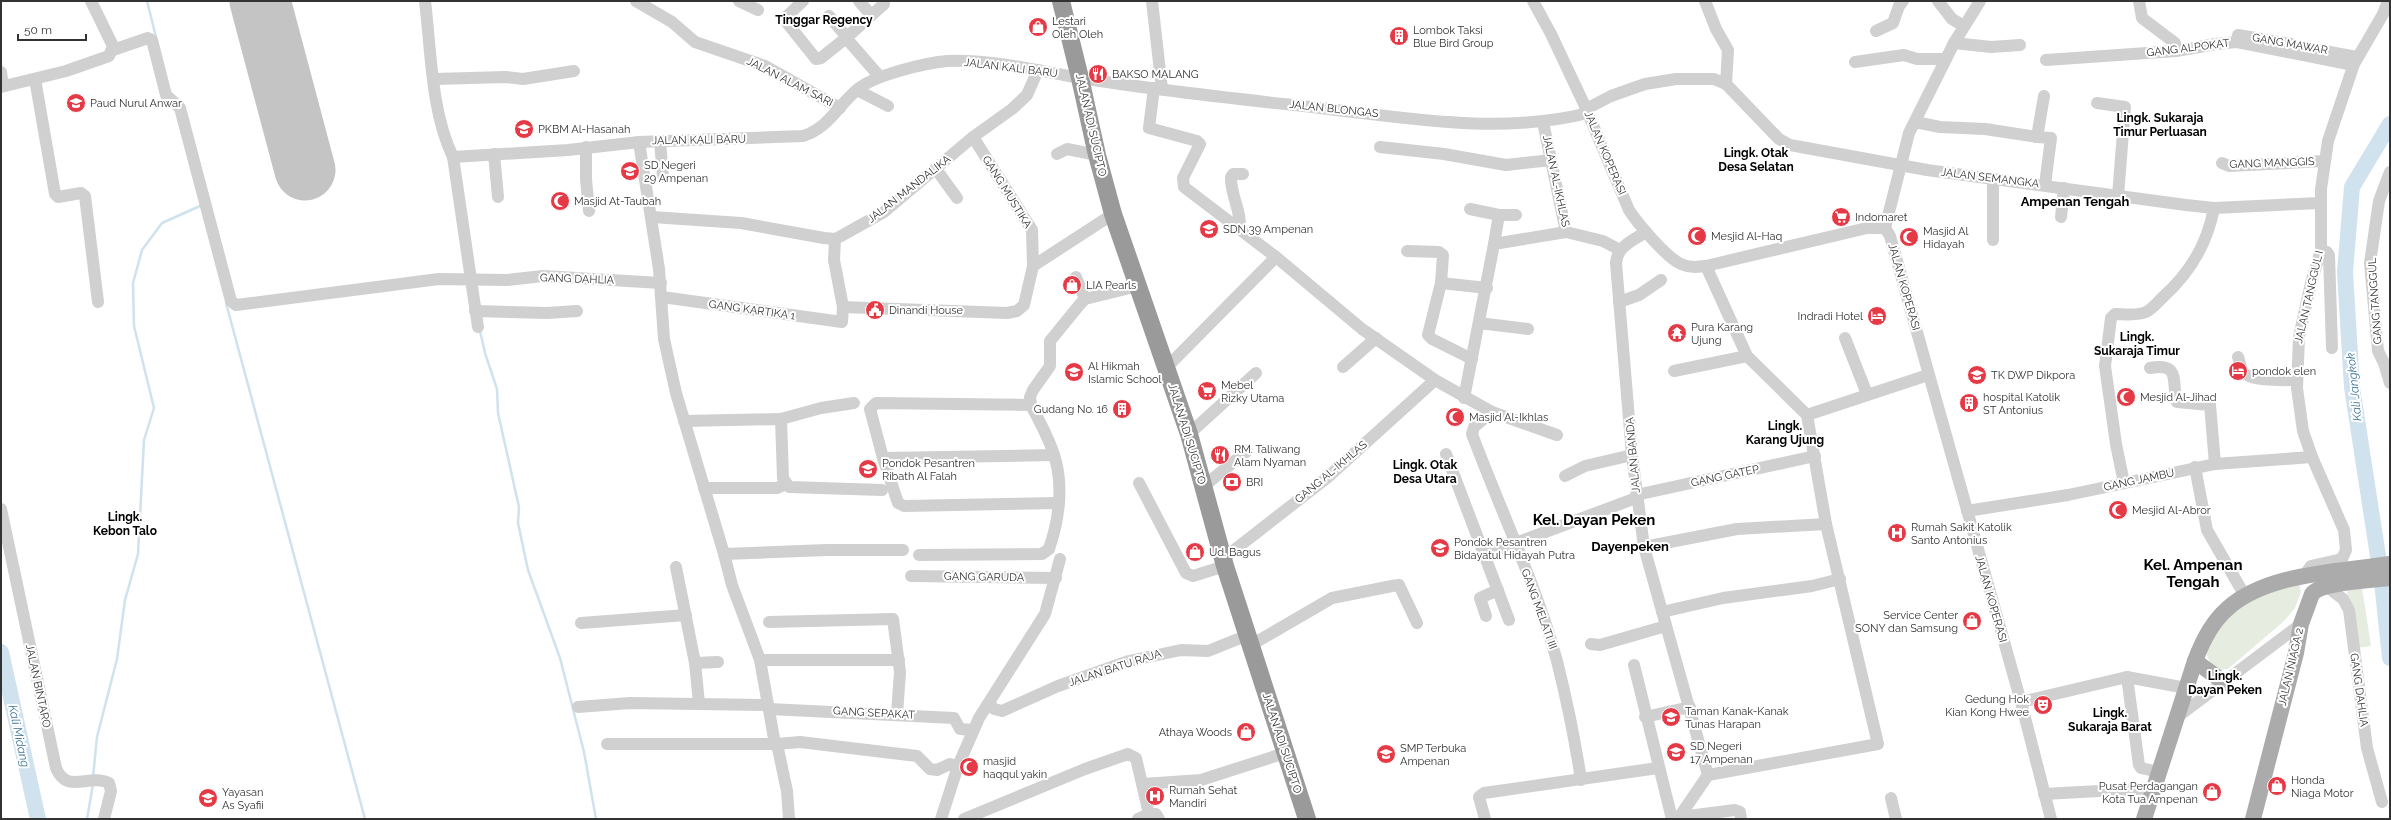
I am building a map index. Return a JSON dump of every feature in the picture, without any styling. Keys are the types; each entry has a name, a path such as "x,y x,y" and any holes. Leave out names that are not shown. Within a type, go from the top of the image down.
{"highway":[{"name":"JALAN ADI SUCIPTO","path":"1061,1 1097,155 1113,214 1189,434 1224,562 1307,819"}],"main road":[{"path":"2306,576 2329,583 2390,564"},
{"path":"2144,819 2202,642 2226,609 2245,596 2273,585 2306,576 2329,583 2390,578"},
{"name":"JALAN NIAGA 2","path":"2253,819 2296,653 2301,624 2309,601 2329,583"},
{"path":"2195,661 2225,683"}],"street":[{"path":"1,72 2,86 35,79 88,64 109,56 113,50 112,43 92,1"},
{"path":"425,1 441,124 447,146 453,157 478,327"},
{"name":"JALAN ALAM SARI","path":"636,1 672,22 695,42 765,66 840,108"},
{"path":"739,1 758,10"},
{"path":"803,1 784,19 816,59 821,58 846,38 884,4"},
{"path":"859,1 871,15"},
{"path":"1152,1 1158,88 1149,128 1197,141 1200,144 1182,183 1184,187 1276,257 1376,338 1435,380 1464,398 1492,412 1558,435"},
{"name":"JALAN KOPERASI","path":"1533,1 1551,34 1587,111 1629,210 1646,232 1676,262 1690,267 1706,266 1866,228 1885,228 1890,236 1902,274 1928,375 2021,702 2051,819"},
{"path":"1705,1 1716,29 1728,50 1726,84"},
{"path":"1876,32 1894,23 1899,6 1903,1"},
{"path":"1938,1 1952,19 1964,26"},
{"path":"1885,228 1904,145 1945,59 1980,1"},
{"path":"2139,1 2142,18 2176,47"},
{"name":"JALAN TANGGUL I","path":"2306,576 2311,566 2342,559 2346,550 2344,530 2339,514 2312,457 2302,425 2297,380 2301,324 2321,250 2320,202 2324,161 2330,134 2355,61 2383,14 2388,1"},
{"path":"829,16 880,77"},
{"name":"GANG DAHLIA","path":"113,50 148,38 152,40 166,94 180,108 232,303 236,305 439,279 507,280 543,276 661,283"},
{"name":"GANG ALPOKAT","path":"2046,60 2245,40 2355,61"},
{"path":"1954,42 1992,47 2020,45"},
{"path":"1855,62 1904,55 1917,59 1945,59"},
{"name":"JALAN KALI BARU","path":"453,157 639,142 786,138 803,136 822,127 857,90 880,77 946,61 1038,70 1080,78"},
{"name":"JALAN MANDALIKA","path":"652,217 741,223 835,238 852,232 879,215 973,137 1012,109 1027,95 1038,70"},
{"path":"434,79 530,79 574,71"},
{"name":"JALAN BLONGAS","path":"1080,78 1221,98 1463,123 1543,122 1587,111 1624,91 1658,82 1697,78 1714,79 1726,84"},
{"path":"35,79 56,195 81,193 85,196 98,302"},
{"name":"JALAN SEMANGKA","path":"1726,84 1784,142 1899,165 2214,208 2320,202"},
{"path":"857,90 888,106"},
{"path":"2038,137 2044,96"},
{"path":"2097,104 2125,107 2118,196"},
{"name":"JALAN AL-IKHLAS","path":"1543,122 1566,232 1592,238 1620,250"},
{"path":"1915,122 1940,127 1985,129 2051,138 2045,185"},
{"name":"GANG MUSTIKA","path":"843,307 1007,313 1017,311 1024,305 1033,266 1033,244 1029,223 973,137"},
{"path":"660,141 663,177"},
{"path":"639,142 652,217 661,283 664,339 684,421 732,585 760,660 776,744 787,791 789,819"},
{"path":"586,147 586,179 589,210"},
{"path":"1380,148 1444,154 1506,165 1551,160"},
{"path":"1057,154 1067,149 1097,155"},
{"path":"494,154 498,197"},
{"name":"GANG MANGGIS","path":"2222,162 2229,166 2324,161"},
{"path":"936,169 957,198"},
{"name":"GANG TANGGUL","path":"2390,172 2380,201 2370,263 2378,351 2384,363 2390,383"},
{"path":"1239,228 1240,219 1231,193 1231,177 1233,174 1243,174"},
{"path":"1993,179 1993,240"},
{"path":"2061,217 2064,188"},
{"path":"2124,483 2116,444 2105,366 2112,316 2145,312 2168,293 2193,264 2203,248 2210,230 2214,208"},
{"path":"1470,209 1499,215 1516,215"},
{"path":"1033,266 1113,214"},
{"path":"1464,398 1487,288 1499,215"},
{"path":"1494,244 1566,232"},
{"path":"1620,250 1646,232"},
{"path":"835,238 834,260 843,307"},
{"name":"JALAN BANDA","path":"1620,250 1616,263 1619,302 1636,496 1644,547 1708,775"},
{"path":"2321,250 2327,252 2329,255 2332,348"},
{"path":"1407,251 1442,253 1444,258 1441,283 1429,337 1472,359"},
{"path":"1167,367 1276,257"},
{"path":"1673,818 1708,775 1878,744 1826,524 1807,415 1748,356 1706,266"},
{"path":"1076,277 1085,299"},
{"path":"1619,302 1639,295 1661,280"},
{"path":"1441,283 1487,288"},
{"path":"919,555 1046,552 1053,539 1059,503 1059,485 1054,455 1031,405 1030,397 1033,390 1050,366 1050,341 1085,299 1138,286"},
{"name":"GANG KARTIKA 1","path":"662,297 842,322 843,307"},
{"path":"475,311 547,313 577,311"},
{"path":"1479,323 1528,329"},
{"path":"1343,367 1376,338"},
{"path":"1845,338 1867,394"},
{"path":"1674,371 1748,356"},
{"path":"2238,357 2242,372 2248,376 2266,380 2297,380"},
{"path":"2150,368 2163,366 2167,368 2176,379 2177,402 2210,405 2215,464"},
{"path":"1189,434 1256,373"},
{"path":"1807,415 1928,375"},
{"name":"GANG AL-IKHLAS","path":"1224,562 1328,477 1435,380"},
{"path":"684,421 781,419 821,408 854,403"},
{"path":"1031,405 876,403 870,409 883,458 898,503 904,506 1059,503"},
{"name":"GANG MELATI III","path":"1492,412 1474,427 1472,434 1515,544 1557,661 1574,734 1581,780"},
{"path":"781,419 783,478 786,484 793,489 868,488 882,490"},
{"path":"1204,486 1248,451"},
{"path":"1446,454 1509,620"},
{"path":"883,458 1054,455"},
{"path":"1565,476 1586,466 1632,456"},
{"name":"GANG GATEP","path":"1484,555 1636,496 1814,456"},
{"name":"GANG JAMBU","path":"1967,511 2068,495 2215,464 2312,457"},
{"path":"2195,468 2207,530 2245,596"},
{"path":"1139,483 1186,573 1193,576 1224,562"},
{"path":"704,488 777,488 786,484"},
{"name":"JALAN BINTARO","path":"1,509 56,768 65,781 84,782 98,780 108,783 111,788 104,819"},
{"path":"1644,547 1737,529 1826,524"},
{"path":"724,554 827,550 903,550"},
{"path":"941,819 958,766 973,730 1045,614 1060,559"},
{"path":"676,567 695,663 699,703"},
{"name":"GANG GARUDA","path":"911,576 1056,578"},
{"path":"1662,612 1723,598 1812,586 1840,579"},
{"name":"GANG DAHLIA","path":"2329,583 2343,599 2349,610 2367,748 2382,802"},
{"name":"JALAN BATU RAJA","path":"989,703 995,710 1004,710 1058,686 1129,661 1181,650 1208,651 1249,640 1332,598 1392,586 1398,585 1417,623"},
{"path":"1486,616 1480,598 1498,590"},
{"path":"581,623 686,615"},
{"path":"769,622 891,617 895,622 899,660 897,714"},
{"path":"2176,718 2225,683 2301,624"},
{"path":"1591,644 1600,645 1666,626"},
{"path":"760,660 899,660"},
{"path":"695,663 718,662"},
{"path":"1634,665 1658,768 1673,818"},
{"path":"2021,702 2127,677 2186,688"},
{"path":"2127,677 2139,765 2141,768 2159,772"},
{"name":"GANG SEPAKAT","path":"578,707 630,703 699,703 897,714 954,718 960,729 973,730"},
{"path":"1645,717 1690,707"},
{"path":"607,744 776,744 800,742 918,756 930,769 937,770 950,764 958,766"},
{"path":"1143,784 1201,780 1285,753"},
{"path":"964,819 1085,769 1128,754 1136,758 1143,784 1149,817"},
{"path":"1485,819 1479,798 1481,794 1515,787 1581,780 1658,768"},
{"path":"2044,794 2154,788"},
{"path":"1891,798 1896,819"},
{"path":"1673,818 1735,810 1740,812 1741,819"}],"shaded area":[{"path":"2299,583 2301,592 2295,608 2284,621 2228,669 2218,670 2210,663 2206,652 2222,624 2232,613 2256,599"},
{"path":"2362,588 2371,646 2356,648 2347,591"}],"waterway":[{"path":"147,1 156,37"},
{"name":"Kali Jangkok","path":"2390,124 2352,187 2345,272 2352,387 2382,582 2390,658"},
{"path":"93,777 97,737 117,659 125,600 138,554 144,440 154,408 134,326 133,283 142,250 162,223 200,206"},
{"path":"226,303 365,819"},
{"path":"480,331 485,353 497,389 498,413 519,507 518,523 528,570 560,658 584,752 596,819"},
{"name":"Kali Midang","path":"1,652 38,819"},
{"path":"87,819 93,784"}],"runway":[{"path":"260,1 305,170"}],"place":[{"name":"Lestari Oleh Oleh","path":"1038,27"},
{"name":"Lombok Taksi Blue Bird Group","path":"1399,36"},
{"name":"BAKSO MALANG","path":"1098,74"},
{"name":"Paud Nurul Anwar","path":"76,103"},
{"name":"PKBM Al-Hasanah","path":"524,129"},
{"name":"SD Negeri 29 Ampenan","path":"630,171"},
{"name":"Masjid At-Taubah","path":"560,201"},
{"name":"Indomaret","path":"1841,217"},
{"name":"SDN 39 Ampenan","path":"1209,229"},
{"name":"Mesjid Al-Haq","path":"1697,236"},
{"name":"Masjid Al Hidayah","path":"1909,237"},
{"name":"LIA Pearls","path":"1072,285"},
{"name":"Dinandi House","path":"875,310"},
{"name":"Indradi Hotel","path":"1877,316"},
{"name":"Pura Karang Ujung","path":"1677,333"},
{"name":"pondok elen","path":"2238,371"},
{"name":"Al Hikmah Islamic School","path":"1074,372"},
{"name":"TK DWP Dikpora","path":"1977,375"},
{"name":"Mebel Rizky Utama","path":"1207,391"},
{"name":"Mesjid Al-Jihad","path":"2126,397"},
{"name":"hospital Katolik ST Antonius","path":"1969,403"},
{"name":"Gudang No. 16","path":"1122,409"},
{"name":"Masjid Al-Ikhlas","path":"1455,417"},
{"name":"RM. Taliwang Alam Nyaman","path":"1220,455"},
{"name":"Pondok Pesantren Ribath Al Falah","path":"868,469"},
{"name":"BRI","path":"1232,482"},
{"name":"Mesjid Al-Abror","path":"2118,510"},
{"name":"Rumah Sakit Katolik Santo Antonius","path":"1897,533"},
{"name":"Pondok Pesantren Bidayatul Hidayah Putra","path":"1440,548"},
{"name":"Ud. Bagus","path":"1195,552"},
{"name":"Service Center SONY dan Samsung","path":"1972,621"},
{"name":"Gedung Hok Kian Kong Hwee","path":"2043,705"},
{"name":"Taman Kanak-Kanak Tunas Harapan","path":"1671,717"},
{"name":"Athaya Woods","path":"1246,732"},
{"name":"SD Negeri 17 Ampenan","path":"1676,752"},
{"name":"SMP Terbuka Ampenan","path":"1386,754"},
{"name":"masjid haqqul yakin","path":"969,767"},
{"name":"Honda Niaga Motor","path":"2277,786"},
{"name":"Pusat Perdagangan Kota Tua Ampenan","path":"2212,792"},
{"name":"Rumah Sehat Mandiri","path":"1155,796"},
{"name":"Yayasan As Syafii","path":"208,798"}],"district":[{"name":"Tinggar Regency","path":"824,20"},
{"name":"Lingk. Sukaraja Timur Perluasan","path":"2160,125"},
{"name":"Lingk. Otak Desa Selatan","path":"1756,160"},
{"name":"Ampenan Tengah","path":"2075,201"},
{"name":"Lingk. Sukaraja Timur","path":"2137,344"},
{"name":"Lingk. Karang Ujung","path":"1785,433"},
{"name":"Lingk. Otak Desa Utara","path":"1425,472"},
{"name":"Kel. Dayan Peken","path":"1594,520"},
{"name":"Lingk. Kebon Talo","path":"125,524"},
{"name":"Dayenpeken","path":"1630,546"},
{"name":"Kel. Ampenan Tengah","path":"2193,574"},
{"name":"Lingk. Dayan Peken","path":"2225,683"},
{"name":"Lingk. Sukaraja Barat","path":"2110,720"}]}
